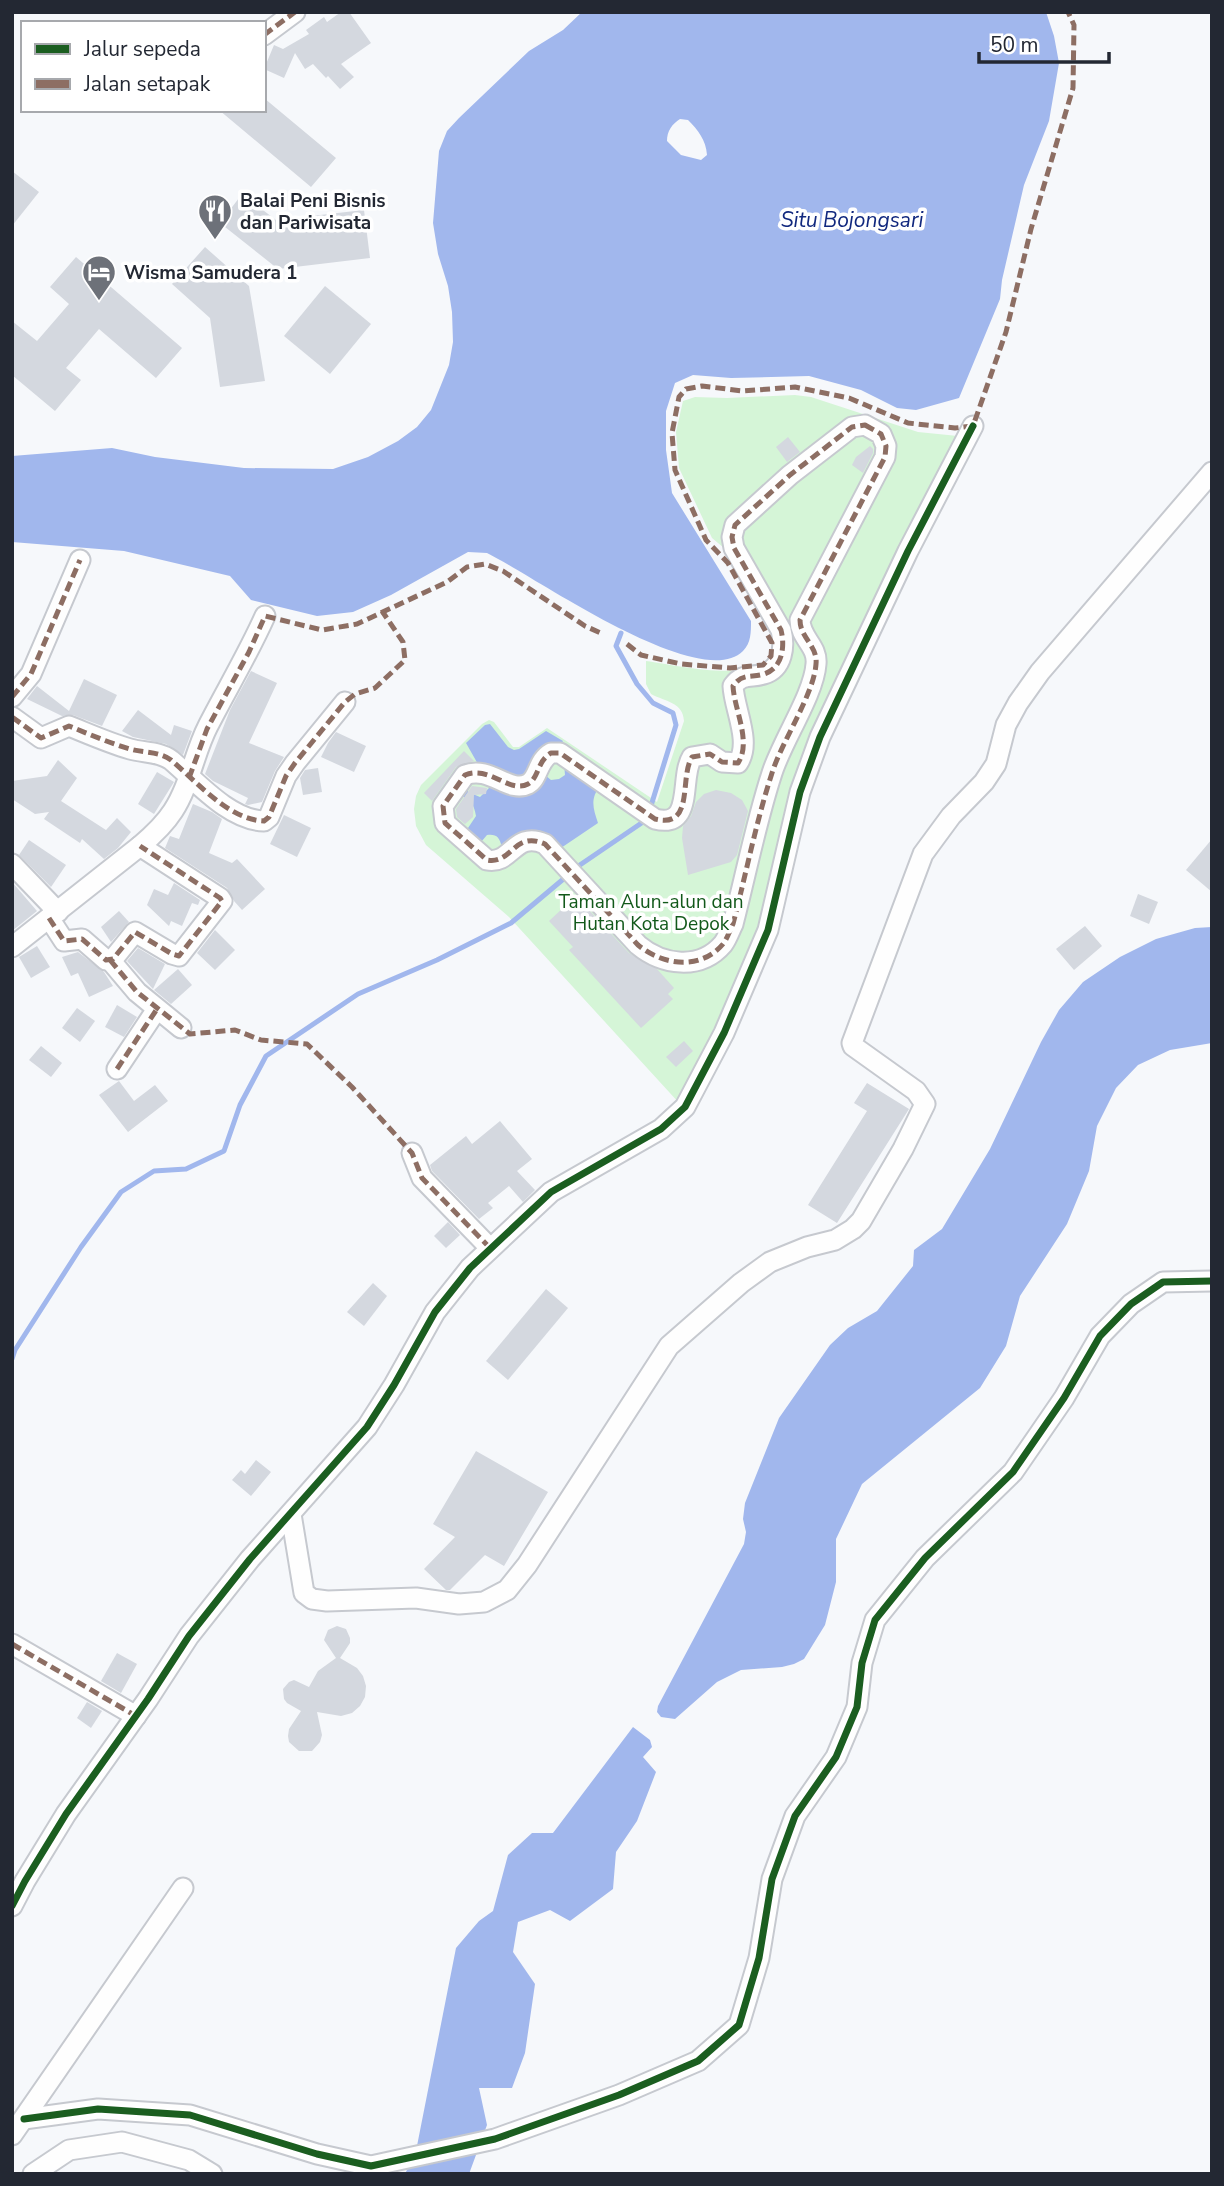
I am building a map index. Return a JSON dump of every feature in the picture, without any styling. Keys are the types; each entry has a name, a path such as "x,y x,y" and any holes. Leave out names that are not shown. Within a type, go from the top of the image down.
{"street":[{"path":"266,33 295,12"},
{"path":"864,425 873,428 881,435 886,446 885,457 800,620 800,630 816,654 816,666 809,690 772,774 733,924 723,944 706,957 687,962 667,962 652,957 579,881 545,844 537,840 521,842 494,862 487,860 445,823 442,814 447,797 465,775 480,771 511,785 527,784 545,756 560,753 655,819 670,821 678,816 683,807 685,772 692,757 710,754 722,762 738,764 743,756 744,746 733,686 744,676 764,674 775,667 782,654 784,641 781,630 734,548 732,537 735,525 790,475 852,426 864,425"},
{"path":"12,1906 59,1825 189,1636 250,1559 367,1427 435,1312 470,1268 551,1192 661,1129 685,1107 724,1033 768,930 797,802 820,737 908,551 973,426"},
{"path":"291,1514 304,1593 313,1599 327,1601 416,1598 458,1604 484,1602 507,1590 527,1565 669,1346 741,1283 770,1262 786,1254 845,1235 860,1222 912,1133 925,1104 916,1091 852,1043 923,854 951,816 984,782 996,764 1006,725 1040,672 1212,472"},
{"path":"12,696 31,674 80,560"},
{"path":"12,947 157,831 173,810 206,729 249,652 265,616"},
{"path":"12,717 41,738 69,726 134,750 159,754 169,759 235,813 257,821 267,820 295,763 345,702"},
{"path":"110,960 135,932 179,956 222,901 140,846"},
{"path":"12,864 53,915 64,941 82,939 110,960 127,982 181,1028"},
{"path":"117,1069 157,1009"},
{"path":"411,1153 422,1178 490,1248"},
{"path":"18,2127 99,2109 190,2115 317,2154 371,2166 495,2140 619,2095 698,2061 739,2025 759,1958 772,1880 795,1816 836,1757 858,1707 862,1662 875,1620 925,1558 1013,1472 1064,1398 1100,1336 1131,1304 1163,1283 1212,1281"},
{"path":"12,1644 136,1716"},
{"path":"18,2127 183,1888"},
{"path":"33,2174 69,2150 122,2142 188,2160 212,2174"}],"green space":[{"name":"Taman Alun-alun dan Hutan Kota Depok","path":"695,397 811,397 918,432 958,436 846,658 789,794 777,868 760,930 730,1011 680,1104 509,917 426,845 416,826 416,796 421,785 489,720 494,722 513,747 519,747 547,728 657,802 684,721 677,706 651,694 646,684 646,661 694,669 747,669 774,658 776,636 730,553 712,538 679,468 676,432 683,401"}],"water":[{"name":"Situ Bojongsari","path":"582,12 1046,12 1054,36 1059,63 1049,121 1024,185 1000,299 959,398 916,410 897,408 861,390 809,376 731,378 693,375 675,383 666,411 666,450 672,493 751,621 749,641 743,651 722,660 691,657 655,645 576,605 487,553 468,552 391,595 353,612 317,616 251,600 230,576 124,551 12,542 12,456 112,448 155,457 244,468 333,469 368,457 417,427 431,410 449,365 453,342 448,286 438,254 433,223 439,151 447,131 459,118 529,51 563,30","holes":["680,119 688,120 705,145 707,155 701,160 681,155 667,141 669,131 675,123"]},
{"path":"490,724 508,747 514,750 546,731 563,741 545,775 551,780 559,779 565,775 564,763 600,786 593,804 598,823 558,850 502,847 495,836 487,835 481,842 456,827 468,828 476,816 470,801 456,795 466,783 468,792 480,797 489,788 466,743 485,725"},
{"path":"1212,927 1212,1043 1170,1050 1138,1065 1116,1088 1097,1126 1089,1171 1067,1224 1020,1296 1006,1346 980,1388 862,1484 836,1539 836,1582 825,1625 804,1659 782,1667 741,1670 717,1682 675,1719 661,1717 657,1712 658,1706 744,1544 745,1503 779,1418 830,1345 848,1328 877,1311 913,1266 914,1250 942,1229 990,1149 1059,1010 1083,982 1120,957 1156,939 1195,928"},
{"path":"633,1727 650,1740 652,1747 643,1757 656,1772 637,1821 616,1852 613,1889 570,1921 550,1910 518,1922 513,1952 535,1984 525,2053 512,2088 479,2088 487,2125 469,2174 405,2174 416,2151 456,1948 479,1921 493,1911 508,1855 532,1833 553,1833"}],"building":[{"path":"341,12 349,12 371,43 341,64 354,77 340,89 313,64 305,69 295,53 284,78 266,70 274,45 283,49 309,34 306,30 324,17 327,22"},
{"path":"266,100 336,158 311,187 221,112 266,112"},
{"path":"12,171 39,192 12,226"},
{"path":"242,194 276,220 364,210 370,258 278,269 220,223"},
{"path":"205,247 249,286 265,381 220,387 210,318 172,284"},
{"path":"76,257 182,348 156,378 99,329 66,368 81,380 55,411 12,375 12,321 37,341 69,304 50,287"},
{"path":"325,286 371,324 330,374 284,336"},
{"path":"788,437 800,452 787,462 776,447"},
{"path":"870,446 873,453 863,473 852,465 856,457"},
{"path":"251,671 277,683 249,743 284,757 262,802 248,805 245,804 248,798 213,781 205,774 230,710"},
{"path":"84,679 117,695 102,726 73,715 62,716 27,699 37,686 69,711"},
{"path":"138,710 171,735 174,725 192,731 183,755 166,744 133,737 122,731"},
{"path":"336,732 366,746 354,772 321,757"},
{"path":"464,751 474,761 456,767 432,801 424,793"},
{"path":"58,760 77,778 61,801 106,830 117,818 131,832 118,848 104,859 82,839 80,843 44,819 49,812 35,814 12,799 12,781 47,776"},
{"path":"318,768 322,792 303,795 300,778 305,770"},
{"path":"157,772 174,782 154,814 138,804"},
{"path":"472,786 487,788 486,794 474,795 473,817 465,824 457,817 456,809"},
{"path":"716,790 731,793 742,800 748,811 737,855 731,862 688,875 682,838 683,826 691,816 696,802 704,794"},
{"path":"193,804 222,819 209,853 232,863 237,859 265,889 242,910 227,888 165,848 170,836 179,839"},
{"path":"284,815 311,828 297,857 270,844"},
{"path":"1212,839 1212,892 1186,870"},
{"path":"29,840 66,865 51,887 19,855"},
{"path":"12,882 37,911 12,931"},
{"path":"174,883 200,900 198,905 192,903 182,926 171,921 169,926 147,905 154,889 168,895"},
{"path":"1138,894 1158,902 1149,924 1130,916"},
{"path":"576,896 629,953 657,969 674,988 668,994 673,999 641,1028 569,950 573,947 549,921"},
{"path":"119,911 129,922 111,942 101,927"},
{"path":"1085,926 1102,946 1074,970 1056,949"},
{"path":"215,930 235,950 215,970 197,953"},
{"path":"37,946 50,967 31,978 19,957"},
{"path":"138,948 165,964 153,989 127,961"},
{"path":"78,952 104,972 113,986 89,997 78,973 71,976 62,957"},
{"path":"178,969 192,985 171,1004 154,990"},
{"path":"117,1005 137,1017 124,1037 105,1027"},
{"path":"77,1008 95,1021 80,1042 62,1028"},
{"path":"684,1041 693,1051 676,1067 666,1057"},
{"path":"41,1046 62,1063 51,1077 29,1060"},
{"path":"119,1081 134,1101 155,1085 168,1101 128,1132 99,1095"},
{"path":"867,1083 909,1109 837,1223 808,1205 867,1111 854,1103"},
{"path":"500,1121 532,1159 517,1171 535,1190 523,1202 509,1186 488,1203 493,1208 479,1219 432,1171 430,1165 466,1136 472,1144"},
{"path":"448,1222 460,1235 446,1248 434,1236"},
{"path":"373,1283 387,1296 364,1326 347,1312"},
{"path":"546,1289 568,1308 508,1380 486,1361"},
{"path":"476,1451 548,1492 504,1566 485,1555 450,1590 446,1590 424,1569 455,1537 433,1524"},
{"path":"256,1460 271,1472 251,1496 232,1480 241,1470 245,1474"},
{"path":"337,1626 346,1629 350,1638 350,1643 340,1658 357,1668 363,1676 365,1697 352,1713 341,1716 317,1712 322,1735 320,1742 312,1751 299,1751 289,1742 288,1736 289,1729 301,1711 287,1703 283,1689 294,1680 309,1687 318,1671 336,1658 324,1640 328,1630"},
{"path":"117,1653 137,1664 121,1693 101,1681"},
{"path":"87,1702 102,1711 91,1728 77,1718"}],"waterway":[{"path":"621,633 616,646 637,684 653,703 673,713 676,725 650,809"},
{"path":"574,869 645,818"},
{"path":"12,1359 15,1350 81,1247 121,1192 154,1171 186,1169 224,1151 240,1105 266,1056 358,994 437,960 511,923 567,876"}],"marked path":[{"path":"266,34 295,12"},
{"path":"627,644 641,655 681,664 730,668 763,665 771,656 772,643 728,563 706,540 675,470 672,433 679,397 686,389 702,386 743,391 795,387 849,398 908,423 955,428 973,426 1006,332 1031,229 1073,88 1074,25 1068,12"},
{"path":"865,425 881,434 886,446 885,457 800,620 816,658 814,676 772,773 733,924 723,944 714,953 681,962 658,957 638,945 545,844 526,841 502,858 487,860 445,823 443,806 465,775 483,774 521,786 532,781 543,760 551,753 560,753 655,819 668,820 676,816 681,809 692,757 710,754 722,762 738,763 742,755 743,735 733,686 743,678 764,674 775,667 779,662 783,643 781,630 734,548 732,537 735,525 790,475 852,427 865,425"},
{"path":"12,697 31,674 80,560"},
{"path":"189,778 207,729 249,652 265,616 322,630 357,624 447,582 467,567 485,564 503,571 585,626 603,634"},
{"path":"12,717 41,738 69,726 122,747 161,755 171,760 226,807 251,819 264,821 269,817 286,776 345,702 355,694 375,688 405,660 403,642 382,611"},
{"path":"49,918 64,941 82,939 106,960 113,959 135,932 179,956 222,901 140,846"},
{"path":"110,960 137,992 190,1034 235,1030 261,1040 307,1044 352,1087 412,1153 422,1178 490,1248"},
{"path":"117,1069 157,1009"},
{"path":"12,1644 136,1716"}],"cycle path":[{"path":"12,1906 66,1814 189,1636 250,1559 367,1427 435,1312 470,1268 551,1192 661,1129 685,1107 724,1033 768,930 800,792 820,737 908,551 973,426"},
{"path":"24,2119 98,2109 190,2115 317,2154 371,2166 495,2139 619,2095 698,2061 739,2025 759,1958 772,1879 795,1816 836,1757 857,1707 862,1663 875,1620 925,1558 1013,1472 1064,1398 1100,1336 1131,1304 1163,1282 1212,1281"}],"place":[{"name":"Balai Peni Bisnis dan Pariwisata","path":"215,241"},
{"name":"Wisma Samudera 1","path":"99,302"}]}
